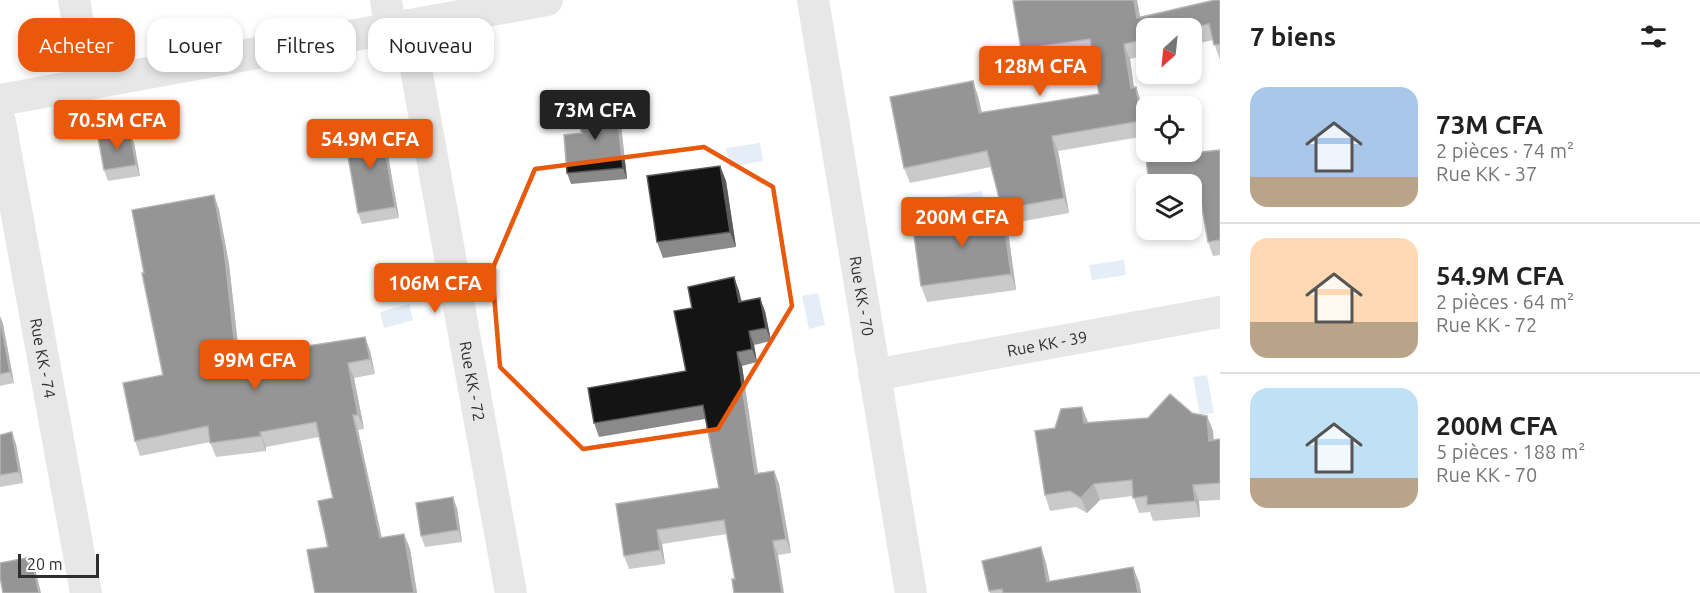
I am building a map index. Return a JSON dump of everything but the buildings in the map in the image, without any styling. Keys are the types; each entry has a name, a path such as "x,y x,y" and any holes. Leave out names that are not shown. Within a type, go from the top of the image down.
{"street":[{"path":"74,0 88,84"},
{"path":"395,18 547,0"},
{"name":"Rue KK - 70","path":"813,0 911,593"},
{"path":"0,100 88,84 368,24"},
{"name":"Rue KK - 72","path":"406,72 511,593"},
{"name":"Rue KK - 74","path":"0,122 86,593"},
{"name":"Rue KK - 39","path":"874,375 1220,312"}],"highlighted area":[{"path":"704,147 773,187 792,306 718,429 583,449 500,367 492,270 535,169"}],"water":[{"path":"760,143 763,161 730,167 726,148"},
{"path":"982,191 984,203 945,209 943,197"},
{"path":"1124,260 1126,275 1092,280 1089,265"},
{"path":"818,293 825,325 809,329 802,296"},
{"path":"409,304 413,320 384,328 380,312"},
{"path":"1207,375 1214,413 1200,415 1193,377"}]}
